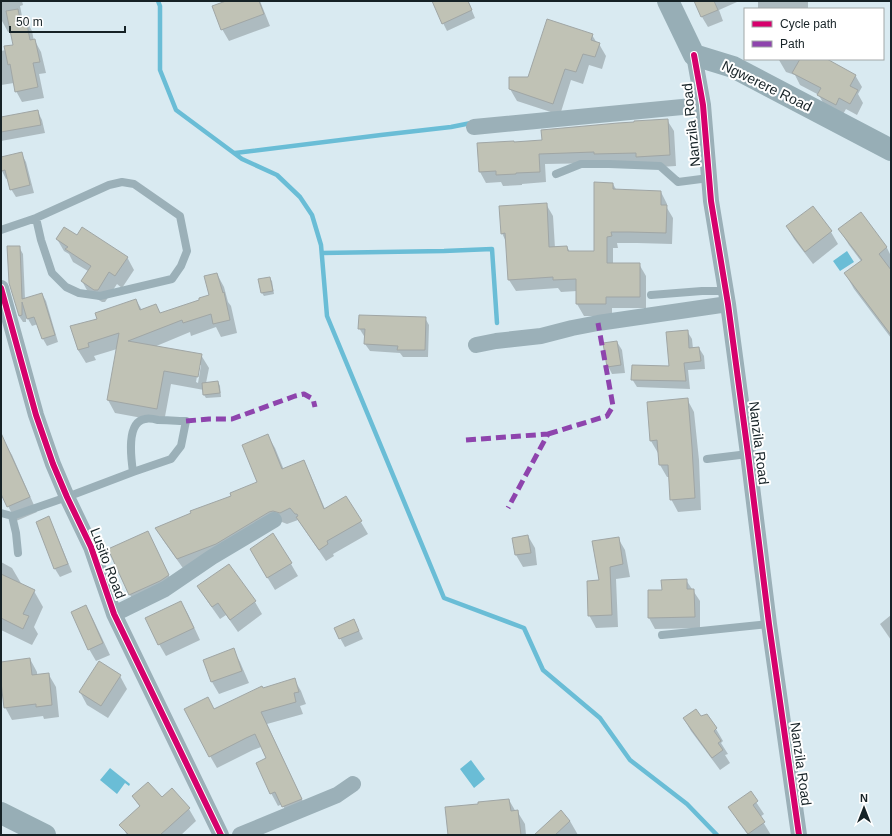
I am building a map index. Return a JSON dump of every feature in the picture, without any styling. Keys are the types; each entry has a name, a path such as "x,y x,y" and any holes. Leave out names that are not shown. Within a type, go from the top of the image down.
{"street":[{"path":"668,1 694,55"},
{"name":"Nanzila Road","path":"694,55 703,105 711,201 727,298 748,454 768,624 799,835"},
{"name":"Ngwerere Road","path":"694,55 733,67 891,150"},
{"path":"474,127 703,105"},
{"name":"Lusito Road","path":"1,288 36,414 53,464 91,547 114,614 221,835"},
{"path":"476,345 496,341 516,340 541,336 572,328 727,298"},
{"path":"114,614 165,589 212,556 274,520"},
{"path":"240,835 337,795 353,784"},
{"path":"1,813 45,835"}],"lane":[{"path":"556,174 580,164 609,164 660,166 678,182 709,178"},
{"path":"1,230 36,218 109,184 122,182 134,184 180,216 187,251 181,266 172,279 100,296 79,292 66,287 52,273 41,240 36,218"},
{"path":"651,295 702,291 727,298"},
{"path":"1,513 12,516 171,459 181,446 186,421 145,419 138,422 134,428 132,440 131,460 133,472"},
{"path":"708,459 748,454"},
{"path":"12,516 16,533 18,553"},
{"path":"662,635 768,624"}],"water":[{"path":"847,251 854,262 840,271 833,261"},
{"path":"471,760 485,779 474,788 460,769"},
{"path":"110,768 130,784 129,786 125,783 117,794 100,780"}],"building":[{"path":"226,1 259,1 264,14 221,30 212,6"},
{"path":"432,1 468,1 472,10 442,24"},
{"path":"694,1 714,1 718,10 701,17"},
{"path":"18,9 20,20 26,19 30,40 35,39 40,62 33,63 38,87 15,92 10,64 8,65 4,46 13,45 6,11"},
{"path":"547,19 593,34 591,40 600,43 595,57 583,54 576,72 565,69 553,104 509,89 509,77 528,77"},
{"path":"799,60 829,60 856,75 850,86 858,90 850,104 839,98 836,105 817,95 821,88 792,73"},
{"path":"38,110 41,125 1,132 1,117"},
{"path":"668,119 670,155 636,157 636,153 594,154 594,152 539,154 540,172 496,175 496,171 479,172 477,143 542,140 541,130"},
{"path":"22,152 30,185 10,190 5,170 1,171 1,157"},
{"path":"594,182 613,183 613,189 661,191 661,205 667,205 666,233 611,232 612,236 607,237 607,263 640,263 640,297 606,297 606,304 576,304 576,279 553,280 553,277 508,280 505,233 501,234 499,206 547,203 549,247 567,246 568,251 594,251"},
{"path":"813,206 832,231 805,252 786,226"},
{"path":"861,212 887,247 879,254 891,270 891,335 844,273 862,260 838,229"},
{"path":"64,227 77,235 82,227 128,257 115,276 109,272 98,290 94,290 81,281 91,266 65,249 68,247 56,239"},
{"path":"7,246 20,246 22,299 42,293 55,335 42,339 34,317 27,319 22,302 22,315 19,316 9,283"},
{"path":"217,273 223,293 224,292 230,320 213,324 211,314 183,323 182,320 128,341 202,354 198,377 164,371 157,409 107,400 119,333 88,343 89,347 78,350 70,326 97,319 95,313 136,299 140,310 156,304 160,313 199,300 199,298 209,295 204,276"},
{"path":"270,277 273,291 261,293 258,279"},
{"path":"359,315 426,317 425,350 397,350 398,346 364,344 365,329 358,329"},
{"path":"688,330 689,348 699,347 701,361 684,363 686,381 631,380 632,365 669,366 666,332"},
{"path":"617,341 621,365 607,367 603,343"},
{"path":"218,381 220,393 203,395 202,383"},
{"path":"688,398 695,498 670,500 668,465 659,465 657,440 650,441 647,402"},
{"path":"1,433 30,497 7,507 1,494"},
{"path":"268,434 282,469 304,460 324,509 346,496 362,521 327,541 328,544 319,550 296,517 298,516 297,514 295,514 290,508 280,513 273,511 216,544 177,559 155,528 191,513 190,511 231,496 230,493 257,482 242,445"},
{"path":"49,516 68,564 54,569 36,522"},
{"path":"148,531 169,575 160,581 129,595 108,549"},
{"path":"273,533 292,563 267,578 250,549"},
{"path":"528,535 531,553 515,555 512,538"},
{"path":"619,537 623,564 610,567 612,615 588,616 587,581 599,580 592,541"},
{"path":"229,564 256,601 230,620 218,603 212,607 197,586"},
{"path":"1,574 35,590 23,614 29,616 23,629 1,618"},
{"path":"687,579 687,589 694,589 695,617 648,618 648,590 662,590 661,580"},
{"path":"181,601 194,628 158,645 145,618"},
{"path":"86,605 103,643 88,650 71,612"},
{"path":"354,619 359,631 339,639 334,628"},
{"path":"234,648 242,671 211,682 203,660"},
{"path":"30,658 32,675 49,673 52,705 36,707 36,704 4,708 1,682 1,662"},
{"path":"99,661 121,675 101,706 79,692"},
{"path":"295,678 299,692 294,693 296,702 261,712 302,799 282,807 275,792 270,794 256,763 266,758 255,734 209,757 184,709 208,697 214,709 262,686 263,688"},
{"path":"696,709 701,716 707,714 717,728 714,731 721,741 718,743 723,750 712,758 683,718"},
{"path":"148,782 162,797 172,788 190,808 160,835 129,835 119,825 140,806 132,796"},
{"path":"751,791 758,801 753,805 765,822 748,834 728,807"},
{"path":"509,799 511,811 518,810 521,835 448,835 445,807"},
{"path":"561,810 570,821 555,835 534,835"}],"waterway":[{"path":"158,1 160,6 160,70 176,110 242,159 277,175 300,197 312,215 321,245 327,316 444,598 524,628 543,670 600,718 630,760 687,804 717,835"},
{"path":"235,153 451,127 471,123"},
{"path":"322,253 492,249 497,323"}],"marked path":[{"path":"548,434 607,416 613,406 598,323"},
{"path":"186,421 232,419 304,394 313,399 315,407"},
{"path":"466,440 548,434 508,508"}],"cycle path":[{"path":"694,55 703,105 711,201 728,304 769,624 799,835"},
{"path":"1,288 36,415 53,464 91,547 114,614 221,835"}]}
